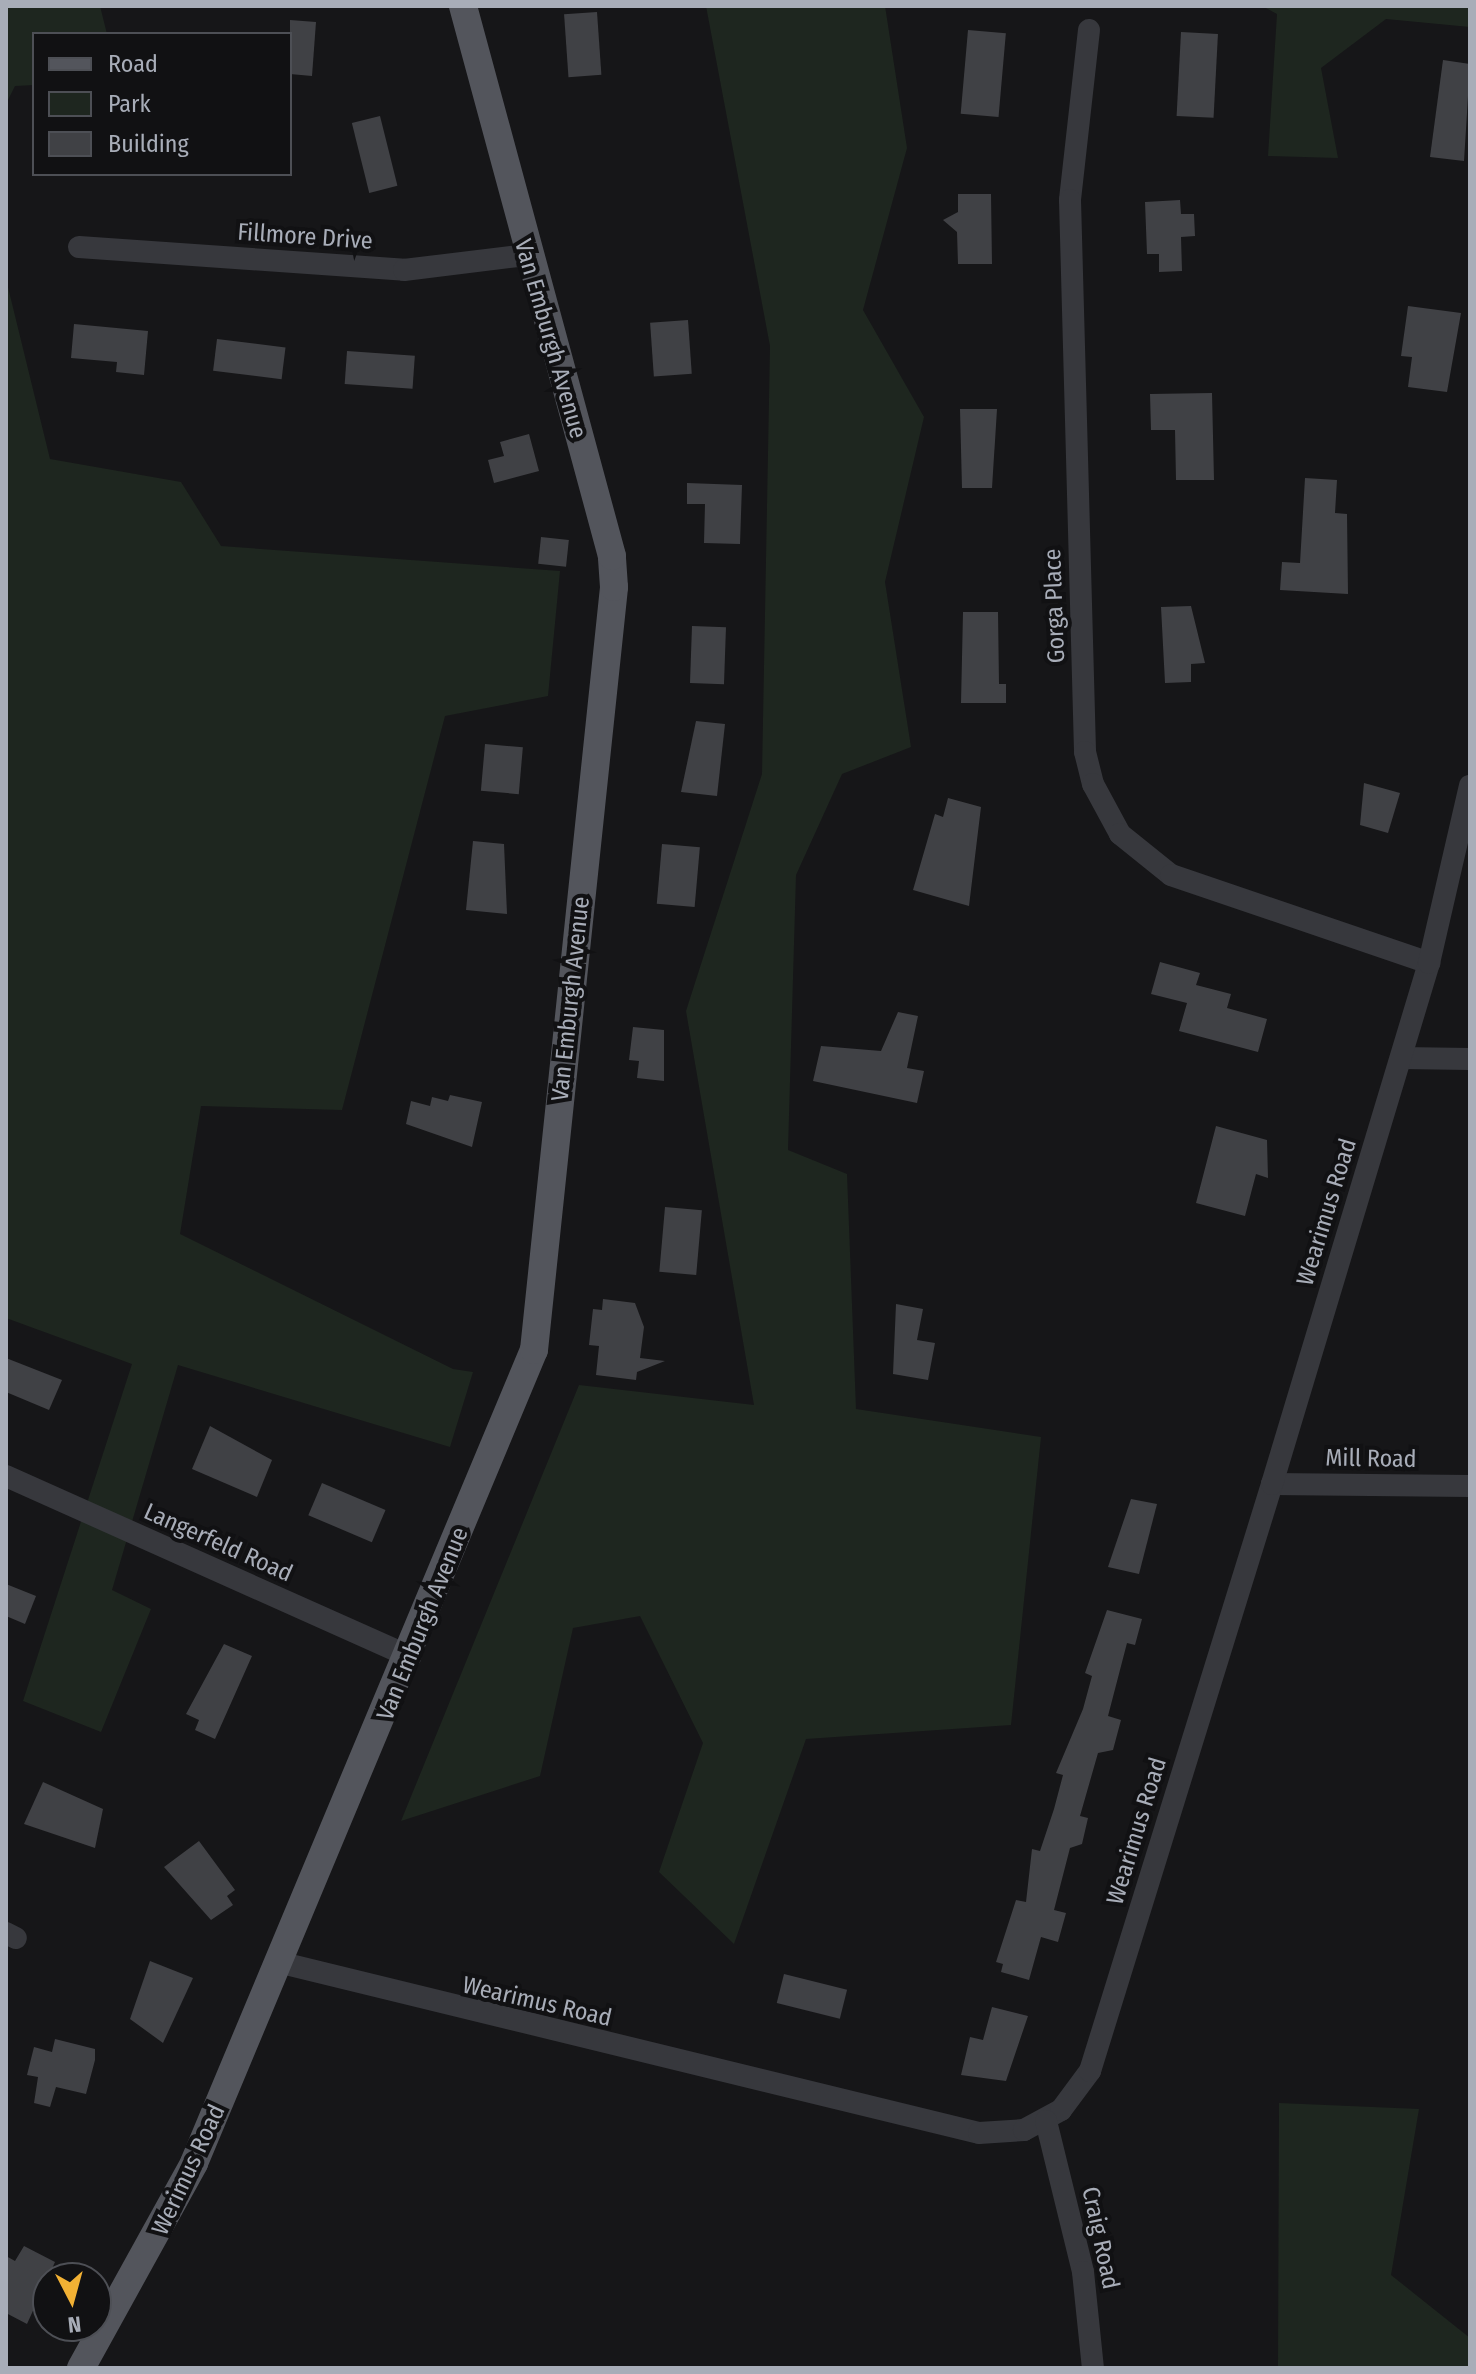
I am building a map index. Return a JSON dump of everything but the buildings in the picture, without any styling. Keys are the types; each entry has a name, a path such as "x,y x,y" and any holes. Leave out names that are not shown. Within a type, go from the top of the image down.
{"main road":[{"name":"Van Emburgh Avenue","path":"282,1963 534,1350 614,587 612,556 526,255 463,6"},
{"name":"Werimus Road","path":"81,2368 161,2232 282,1963"}],"street":[{"name":"Gorga Place","path":"1089,30 1070,200 1085,752 1093,784 1120,834 1171,875 1429,963"},
{"name":"Fillmore Drive","path":"79,247 404,270 526,255"},
{"name":"Wearimus Road","path":"282,1963 979,2133 1046,2121 1090,2071 1401,1058 1429,963 1470,786"},
{"path":"1401,1058 1470,1059"},
{"name":"Langerfeld Road","path":"6,1476 410,1657"},
{"name":"Mill Road","path":"1272,1484 1470,1486"},
{"name":"Craig Road","path":"1046,2121 1083,2272 1093,2368"}],"green space":[{"path":"6,6 100,6 106,32 32,32 32,85 15,86 6,104"},
{"path":"706,6 885,6 907,148 863,310 924,417 885,582 911,747 842,774 796,875 788,1150 847,1174 856,1409 1041,1437 1011,1725 806,1739 734,1944 659,1872 703,1743 640,1616 573,1628 540,1776 401,1821 579,1385 754,1405 686,1011 762,774 770,346"},
{"path":"1262,6 1470,6 1470,27 1386,19 1321,68 1338,158 1268,156 1277,14"},
{"path":"6,279 50,459 181,482 221,546 560,571 548,696 445,716 342,1110 201,1106 180,1234 453,1369 473,1372 450,1447 178,1365 112,1590 151,1609 101,1732 23,1701 132,1364 6,1318"},
{"path":"1279,2103 1419,2109 1391,2275 1470,2338 1470,2368 1278,2368"}]}
